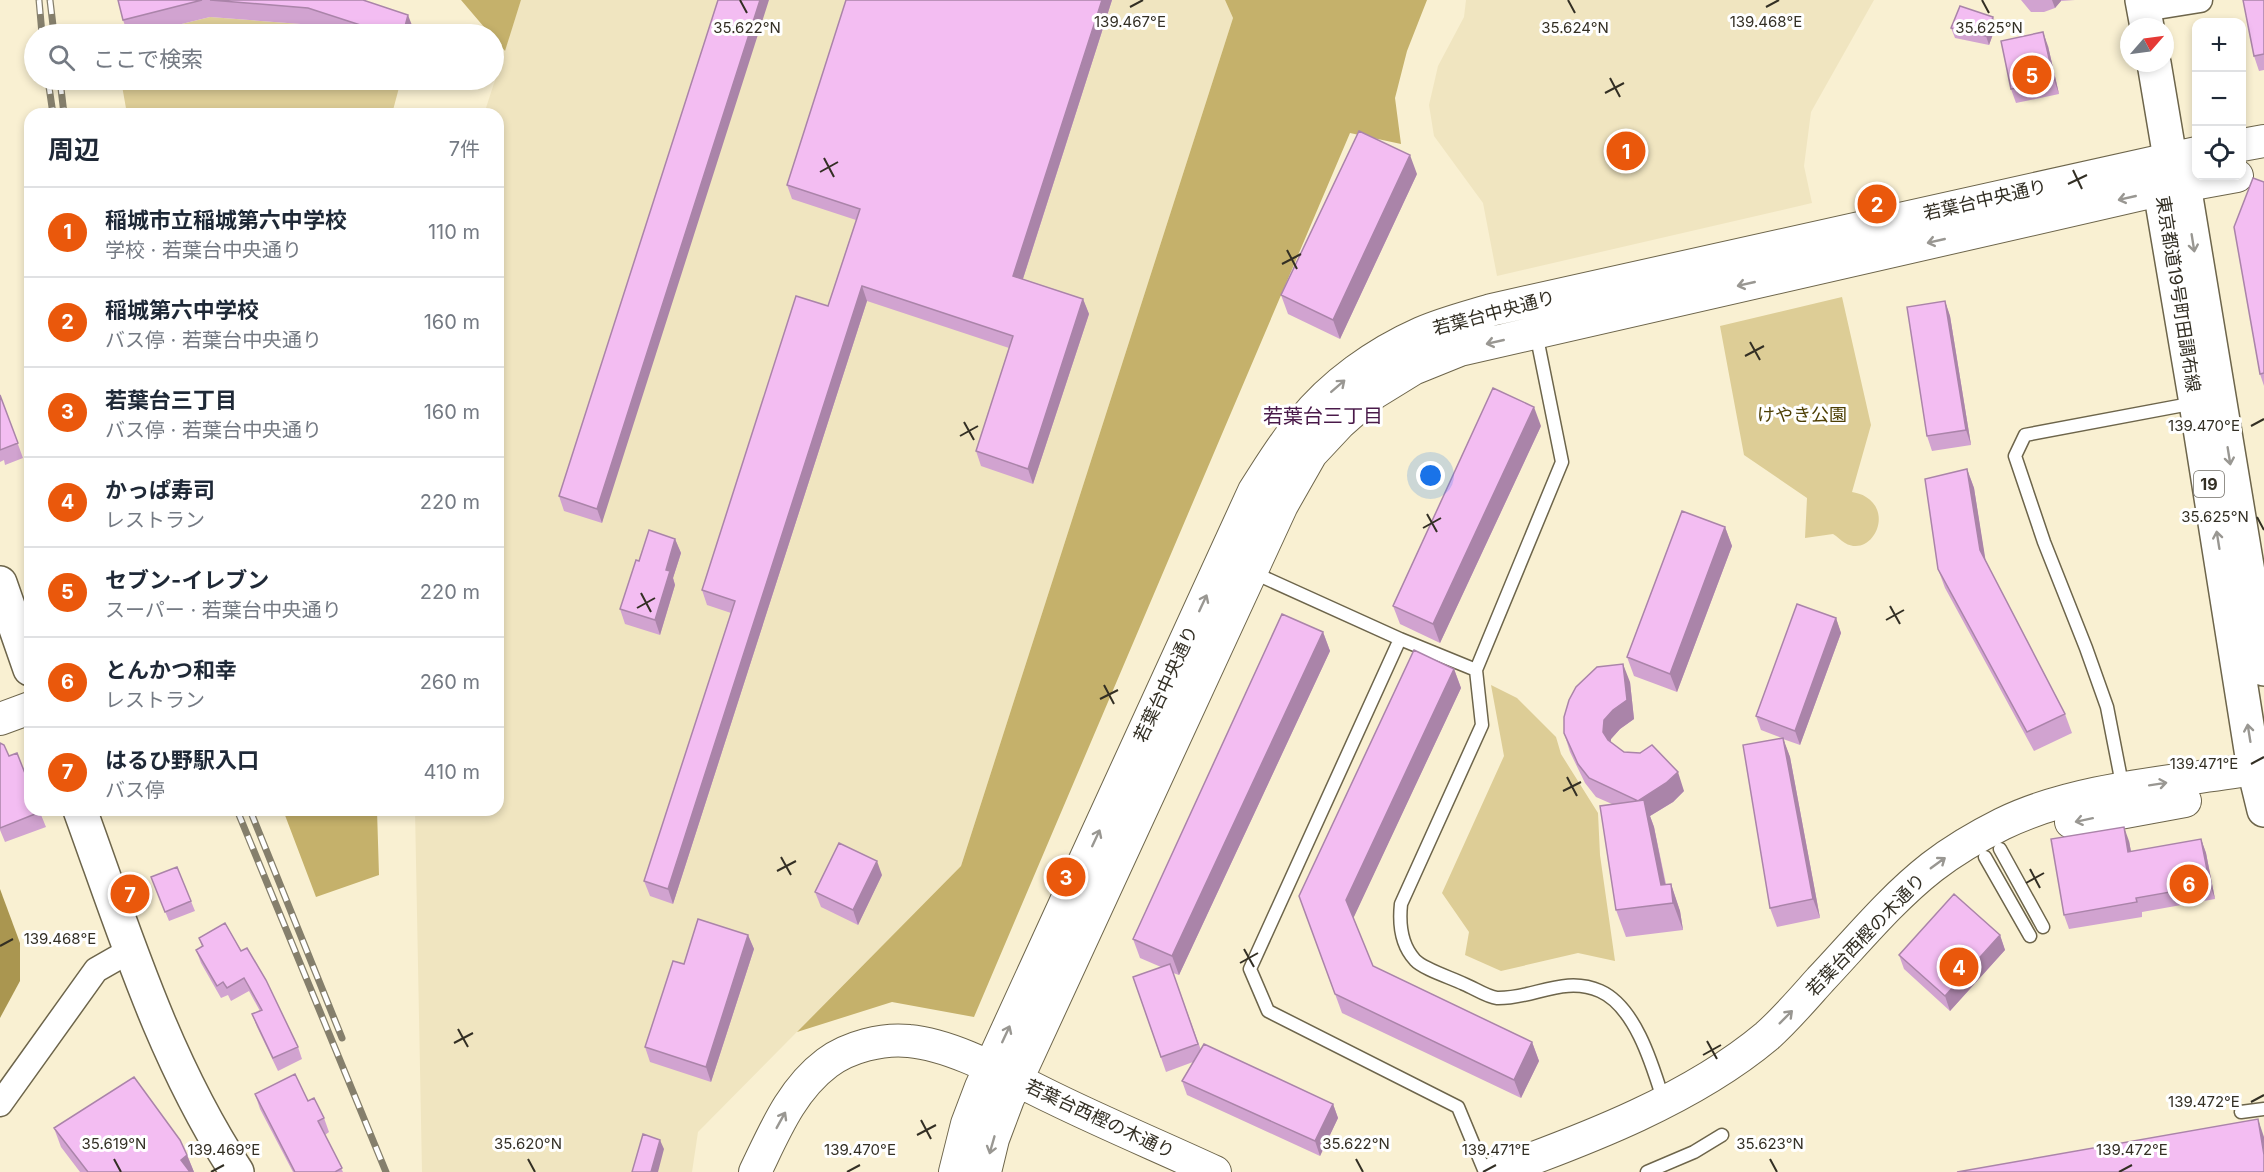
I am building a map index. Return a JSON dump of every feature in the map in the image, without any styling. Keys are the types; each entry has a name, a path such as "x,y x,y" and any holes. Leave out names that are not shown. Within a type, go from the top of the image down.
{"main road":[{"name":"東京都道19号町田調布線","path":"2156,72 2177,172 2264,669"},
{"name":"東京都道19号町田調布線","path":"2177,172 2196,403 2261,784"},
{"path":"0,583 24,652"},
{"path":"82,816 149,999 186,1084 237,1172"}],"street":[{"path":"2144,12 2200,0"},
{"path":"2246,144 2264,141"},
{"path":"2246,174 2264,171"},
{"path":"2177,172 2192,173"},
{"name":"若葉台中央通り","path":"955,1172 967,1124 999,1084 1282,505 1311,454 1340,423 1374,393 1413,369 1460,350 2177,172"},
{"name":"若葉台中央通り","path":"985,1172 993,1139 999,1084 1254,491 1302,420 1340,384 1400,343 1424,332 1491,310 2177,172"},
{"path":"0,719 24,710"},
{"name":"若葉台西樫の木通り","path":"1496,1172 1664,1102 1743,1054 1768,1035 1880,916 1932,867 1964,844 2003,824 2042,808 2123,789 2261,784"},
{"name":"若葉台西樫の木通り","path":"1551,1172 1637,1137 1676,1118 1708,1101 1781,1050 1808,1025 1928,898 1962,870 1993,853 2056,826 2261,784"},
{"path":"0,1104 96,970 131,950"},
{"path":"754,1172 782,1116 807,1080 829,1062 853,1050 879,1042 909,1041 947,1050 999,1084"},
{"path":"778,1172 801,1125 820,1096 840,1081 861,1070 883,1062 907,1062 999,1084"},
{"name":"若葉台西樫の木通り","path":"999,1084 1166,1172"},
{"name":"若葉台西樫の木通り","path":"999,1084 1215,1172"}],"lane":[{"path":"1536,332 1562,462 1476,670 1482,725 1401,904 1399,919 1407,948 1416,962 1494,998 1520,997 1553,987 1581,985 1600,991 1616,1001 1630,1019 1645,1049 1664,1102"},
{"path":"2123,789 2107,707 2044,543 2015,456 2025,435 2196,403"},
{"path":"1251,572 1400,639 1476,670"},
{"path":"1400,639 1250,969 1268,1011 1458,1107 1485,1172"},
{"path":"1993,853 2043,927"},
{"path":"1993,853 2030,936"},
{"path":"2241,1112 2264,1109"},
{"path":"1647,1172 1694,1152 1722,1135"}],"shaded area":[{"path":"461,0 521,0 505,51 504,24 481,24"},
{"path":"521,0 1225,0 1233,18 961,866 698,1132 692,1172 422,1172 415,816 504,816 504,108 486,108 492,90 504,90 504,52"},
{"path":"1225,0 1427,0 1407,51 1395,98 1401,144 1350,133 974,1017 892,1002 797,1032 961,866 1233,18"},
{"path":"1466,0 1874,0 1811,112 1804,166 1812,203 1497,276 1483,203 1434,136 1429,105 1438,66 1464,17"},
{"path":"285,816 377,816 379,875 316,897"},
{"path":"0,889 20,943 20,981 0,1018"}],"green space":[{"path":"210,17 301,24 182,24"},
{"path":"123,90 398,90 394,108 126,108"},
{"name":"けやき公園","path":"1842,297 1871,425 1852,492 1861,494 1874,504 1879,523 1870,540 1863,545 1855,546 1845,543 1833,534 1805,538 1807,498 1744,455 1720,326"},
{"path":"1491,685 1517,698 1556,737 1561,754 1598,813 1600,855 1615,961 1578,953 1501,971 1465,955 1469,932 1442,893 1504,756"}],"building":[{"path":"118,0 202,0 123,20"},
{"path":"210,0 363,0 408,15 406,24 357,24 308,8"},
{"path":"718,0 760,0 597,509 559,496"},
{"path":"846,0 1102,0 1013,276 1083,299 1028,469 976,451 1013,336 862,286 668,889 644,881 735,601 702,590 796,296 828,306 860,209 787,185"},
{"path":"2243,0 2264,0 2264,54 2254,56"},
{"path":"1960,6 1993,17 1986,36 1951,28"},
{"path":"2043,32 2054,80 2011,89 2001,41"},
{"path":"1359,131 1410,155 1333,320 1281,295"},
{"path":"2253,178 2264,182 2264,373 2260,374 2234,227"},
{"path":"1945,301 1966,430 1927,436 1907,307"},
{"path":"1493,388 1534,407 1433,624 1393,606"},
{"path":"0,395 18,443 0,450"},
{"path":"1967,469 1980,550 2065,714 2027,732 1938,569 1925,479"},
{"path":"1682,511 1725,527 1670,674 1627,657"},
{"path":"649,530 675,539 666,570 670,571 655,620 620,609 636,560 639,561"},
{"path":"1797,604 1836,618 1795,731 1756,716"},
{"path":"1282,614 1323,632 1172,956 1133,939"},
{"path":"1414,650 1454,669 1346,900 1373,966 1532,1042 1514,1080 1335,994 1299,896"},
{"path":"1623,664 1627,700 1604,720 1603,732 1608,740 1624,752 1640,753 1652,745 1678,772 1666,783 1638,801 1589,778 1578,764 1564,733 1564,717 1576,687 1597,667"},
{"path":"1783,738 1813,899 1770,908 1743,745"},
{"path":"0,743 4,745 9,756 17,753 24,771 24,816 30,816 0,828"},
{"path":"1644,800 1661,885 1671,884 1673,903 1616,910 1600,806"},
{"path":"2124,827 2128,852 2201,839 2210,885 2136,898 2137,902 2064,915 2051,839"},
{"path":"839,843 877,861 853,910 815,892"},
{"path":"177,867 191,901 165,912 151,877"},
{"path":"1954,894 2000,935 1945,996 1899,955"},
{"path":"698,919 748,935 706,1067 645,1047 673,961 684,964"},
{"path":"225,923 241,951 247,948 266,980 298,1047 273,1058 252,1014 262,1010 244,978 227,988 223,982 217,986 196,950 203,946 199,938"},
{"path":"1170,964 1198,1044 1161,1057 1133,977"},
{"path":"1204,1044 1333,1104 1315,1141 1182,1081"},
{"path":"295,1074 308,1101 314,1098 324,1118 318,1121 342,1168 335,1172 295,1172 255,1094"},
{"path":"134,1077 180,1140 187,1155 181,1160 190,1172 88,1172 54,1128"},
{"path":"2258,1119 2264,1155 2264,1172 1957,1172"},
{"path":"643,1134 660,1140 651,1172 632,1172"}],"railway":[{"path":"39,0 41,24"},
{"path":"50,0 53,24"},
{"path":"49,90 52,108"},
{"path":"61,90 63,108"},
{"path":"239,816 386,1172"},
{"path":"252,816 342,1038"}],"place":[{"name":"セブン-イレブン","path":"2032,75"},
{"name":"稲城市立稲城第六中学校","path":"1626,151"},
{"name":"稲城第六中学校","path":"1877,204"},
{"name":"若葉台三丁目","path":"1066,877"},
{"name":"とんかつ和幸","path":"2189,884"},
{"name":"はるひ野駅入口","path":"130,894"},
{"name":"かっぱ寿司","path":"1959,967"}],"district":[{"name":"若葉台三丁目","path":"1323,416"}]}
